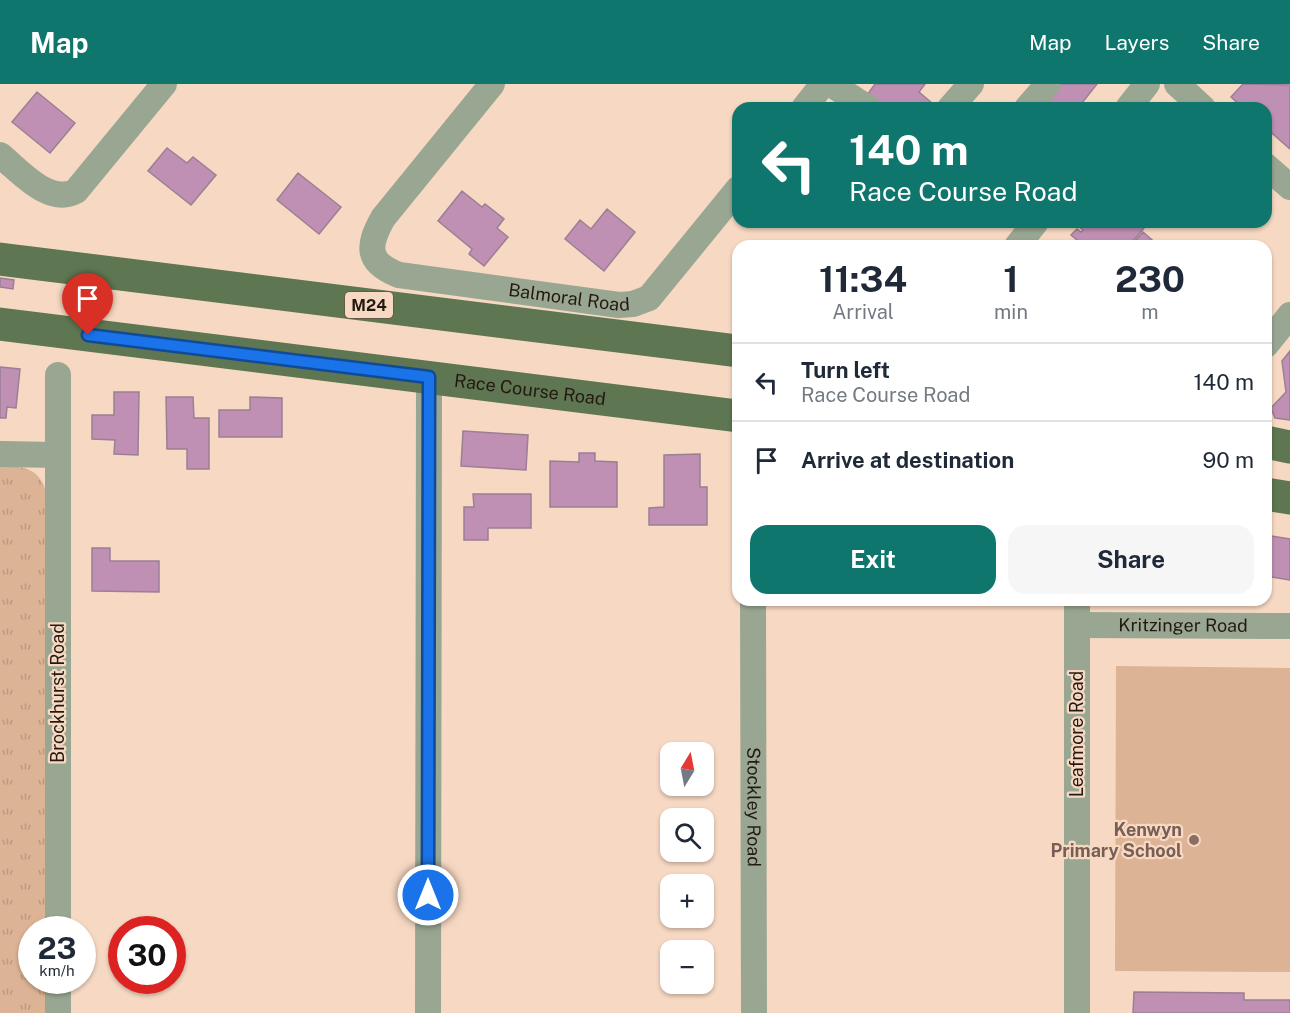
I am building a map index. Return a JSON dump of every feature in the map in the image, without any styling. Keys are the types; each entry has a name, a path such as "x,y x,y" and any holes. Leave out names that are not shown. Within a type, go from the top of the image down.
{"main road":[{"name":"M24","path":"0,259 732,350"},
{"name":"Race Course Road","path":"0,324 732,415"},
{"path":"1272,495 1290,498"}],"street":[{"path":"0,155 45,191 70,195 112,149 164,84"},
{"name":"Balmoral Road","path":"492,84 383,218 372,238 373,254 382,266 399,275 619,305 633,304 649,298 732,196"},
{"path":"809,102 823,84"},
{"path":"831,84 859,102"},
{"path":"955,102 971,84"},
{"path":"1032,102 1048,84"},
{"path":"1133,102 1147,84"},
{"path":"1177,84 1196,102"},
{"path":"1272,172 1290,188"},
{"path":"1022,240 1031,228"},
{"path":"1272,338 1290,315"},
{"name":"Brockhurst Road","path":"58,375 58,916"},
{"path":"428,1013 429,377"},
{"path":"0,454 58,455"},
{"name":"Stockley Road","path":"753,606 754,1013"},
{"name":"Kritzinger Road","path":"1077,612 1290,626"},
{"name":"Leafmore Road","path":"1077,612 1077,1013"},
{"path":"58,994 58,1013"}],"green space":[{"path":"0,465 24,468 35,473 44,485 47,494 47,916 18,916 18,994 47,994 47,1013 0,1013"},
{"name":"Kenwyn Primary School","path":"1116,666 1290,668 1290,972 1115,971"}],"building":[{"path":"875,84 925,84 919,92 931,102 876,102 867,95"},
{"path":"1047,84 1097,84 1083,102 1044,102"},
{"path":"1243,84 1290,85 1290,149 1272,133 1272,102 1236,102 1231,97"},
{"path":"37,92 75,123 50,153 12,122"},
{"path":"167,148 187,163 193,157 216,175 191,205 148,171"},
{"path":"298,173 341,207 319,234 277,200"},
{"path":"462,191 482,207 485,204 504,219 497,228 508,237 484,266 469,254 472,249 438,221"},
{"path":"607,209 635,232 604,271 565,239 580,220 591,229"},
{"path":"1081,228 1144,228 1134,240 1077,240 1071,235 1077,229 1081,232 1083,230"},
{"path":"1143,232 1152,240 1136,240"},
{"path":"0,278 14,280 13,289 0,287"},
{"path":"1290,351 1290,420 1275,418 1272,410 1272,407 1286,392 1282,361"},
{"path":"0,367 20,369 16,408 7,407 6,418 0,418"},
{"path":"114,392 139,392 138,455 114,454 115,440 92,439 92,415 114,415"},
{"path":"166,397 193,397 194,418 209,418 209,469 187,469 187,449 167,449"},
{"path":"250,397 282,398 282,437 219,437 219,410 250,410"},
{"path":"463,431 528,435 526,470 461,466"},
{"path":"579,453 595,453 595,461 617,462 617,507 550,507 550,461 579,462"},
{"path":"700,454 700,487 707,487 707,525 649,525 649,508 664,507 664,455"},
{"path":"473,494 531,494 531,528 488,528 488,540 464,540 464,507 474,507"},
{"path":"1272,536 1290,539 1290,580 1272,577"},
{"path":"92,548 110,548 110,561 159,561 159,592 92,591"},
{"path":"1134,992 1244,993 1244,1000 1290,1000 1290,1013 1133,1013"}],"place":[{"name":"Kenwyn Primary School","path":"1194,840"}],"route":[{"path":"88,335 429,377 428,895"}]}
